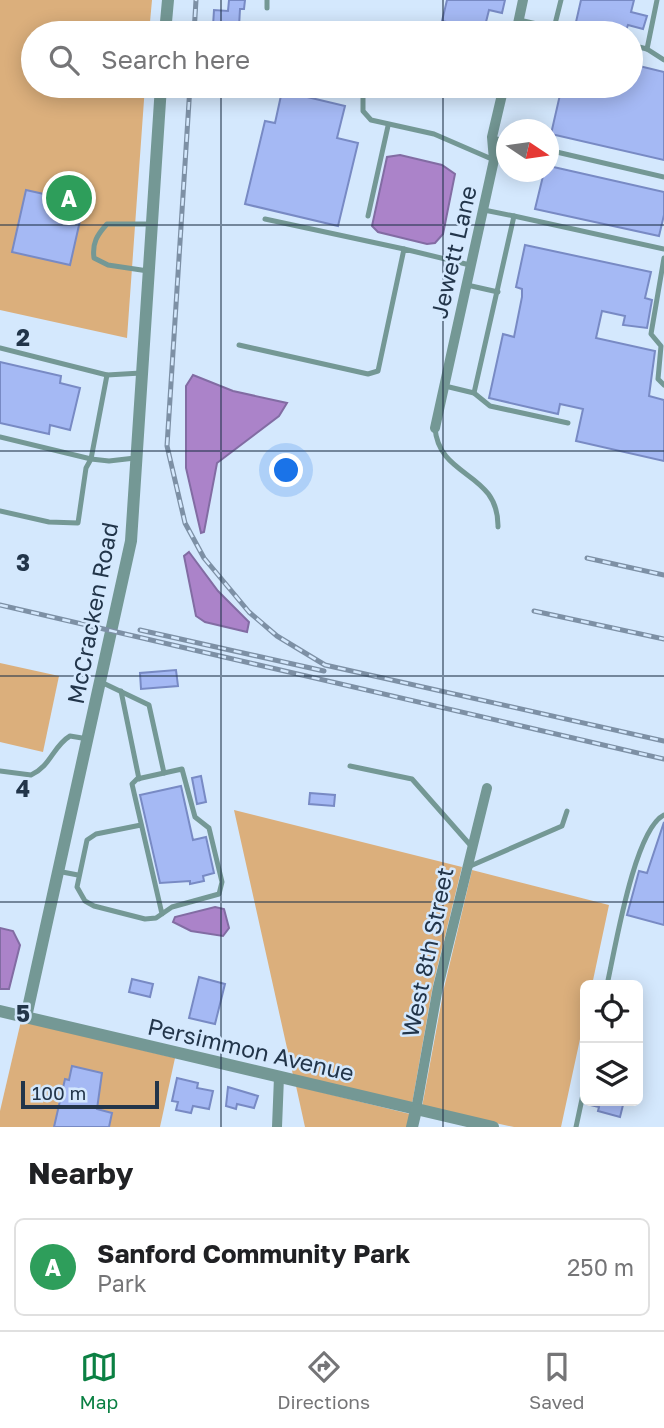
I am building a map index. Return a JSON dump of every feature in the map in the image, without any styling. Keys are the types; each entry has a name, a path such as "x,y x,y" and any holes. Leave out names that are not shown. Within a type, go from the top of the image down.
{"street":[{"path":"166,21 168,0"},
{"path":"519,20 523,0"},
{"name":"McCracken Road","path":"26,1017 131,541 160,98"},
{"name":"Jewett Lane","path":"435,428 484,210 494,160 492,137 501,98"},
{"name":"West 8th Street","path":"412,1127 438,987 487,788"},
{"name":"Persimmon Avenue","path":"0,1011 493,1127"},
{"path":"277,1127 279,1077"}],"lane":[{"path":"267,0 267,8"},
{"path":"556,21 561,0"},
{"path":"647,49 657,0"},
{"path":"519,20 523,21"},
{"path":"643,48 664,60"},
{"path":"363,98 363,111 371,120 388,126 434,134 494,160"},
{"path":"368,216 388,126"},
{"path":"492,137 496,138"},
{"path":"559,153 664,177"},
{"path":"484,210 664,249"},
{"path":"474,393 514,216"},
{"path":"265,219 470,265"},
{"path":"148,271 108,265 94,258 93,251 96,236 107,224 151,224"},
{"path":"239,345 368,374 378,371 404,249"},
{"path":"664,258 651,334 661,346 658,379 664,385"},
{"path":"466,285 498,292"},
{"path":"0,348 107,375 141,373"},
{"path":"0,511 49,522 78,523 86,468 91,459 107,375"},
{"path":"445,386 474,393 490,406 568,423"},
{"path":"435,428 436,440 453,465 489,491 494,498 498,527"},
{"path":"0,437 91,459 109,461 136,458"},
{"path":"101,682 149,705 164,773"},
{"path":"121,691 139,779"},
{"path":"0,771 32,775 49,763 62,740 70,736 88,738"},
{"path":"350,766 412,779 472,848"},
{"path":"141,825 96,834 87,839 78,875 78,890 94,906 145,919 162,914 172,907 215,897 222,887 209,828 195,817 182,769 139,779 132,784 162,914"},
{"path":"468,867 562,826 568,811"},
{"path":"608,980 637,857 654,819 664,815"},
{"path":"57,871 78,875"},
{"path":"576,1127 580,1106"}],"shaded area":[{"path":"0,0 152,0 150,21 21,21 21,98 144,98 127,338 0,310"},
{"path":"400,155 442,165 455,174 443,234 435,243 427,244 378,232 372,226 387,157"},
{"path":"193,375 233,391 287,403 279,416 217,463 204,532 201,533 186,468 186,386"},
{"path":"189,552 218,591 249,622 247,632 205,622 196,616 184,556"},
{"path":"0,663 59,676 43,752 0,742"},
{"path":"234,810 462,867 433,985 412,1104 293,1075"},
{"path":"472,870 609,905 593,980 580,980 580,1039 561,1127 514,1127 422,1107 444,988"},
{"path":"215,907 224,909 229,928 223,936 191,931 173,922 175,917"},
{"path":"0,928 13,931 20,945 9,989 0,989"},
{"path":"21,1021 175,1058 160,1127 0,1127 0,1111"},
{"path":"296,1086 410,1114 407,1127 305,1127"}],"building":[{"path":"229,0 245,0 244,9 240,9 239,21 213,21 214,10 228,11"},
{"path":"447,0 505,0 502,13 489,10 486,21 442,21"},
{"path":"581,0 634,0 631,12 647,16 643,29 643,21 576,21"},
{"path":"643,67 664,72 664,160 559,136 559,119 554,119 559,98 643,98"},
{"path":"280,98 311,98 345,106 337,138 358,143 338,226 245,204 265,121 275,123"},
{"path":"559,168 664,192 664,215 659,236 535,209 542,182 559,182"},
{"path":"26,190 84,203 70,265 12,252"},
{"path":"525,245 651,272 645,298 652,300 647,328 623,325 625,316 602,311 596,338 655,351 649,396 664,400 664,461 576,441 583,409 560,404 558,414 489,398 503,334 514,337 522,297 522,289 516,287"},
{"path":"0,362 61,376 60,383 80,388 70,430 50,425 49,434 0,423"},
{"path":"176,670 178,686 141,689 140,673"},
{"path":"201,776 206,802 197,804 192,778"},
{"path":"181,786 193,840 206,837 214,873 203,876 204,881 190,884 190,881 160,883 140,795"},
{"path":"310,793 335,795 334,806 309,804"},
{"path":"664,822 664,925 627,915 639,871 647,873"},
{"path":"199,977 225,984 215,1024 189,1018"},
{"path":"132,979 153,984 150,997 129,992"},
{"path":"72,1066 102,1073 97,1109 112,1113 109,1127 54,1127 65,1079 69,1080"},
{"path":"177,1078 198,1083 197,1088 213,1091 209,1109 193,1106 191,1113 176,1110 178,1102 172,1101"},
{"path":"228,1087 258,1096 254,1108 237,1104 236,1109 226,1106"},
{"path":"595,1106 623,1106 620,1117 598,1111 599,1107"}],"railway":[{"path":"195,21 196,0"},
{"path":"189,98 167,446 185,523 204,558 249,612 277,636 325,665 664,741"},
{"path":"587,558 664,575"},
{"path":"0,605 664,759"},
{"path":"534,611 664,639"},
{"path":"140,630 324,671"}],"place":[{"name":"Sanford Community Park","path":"69,198"}]}
